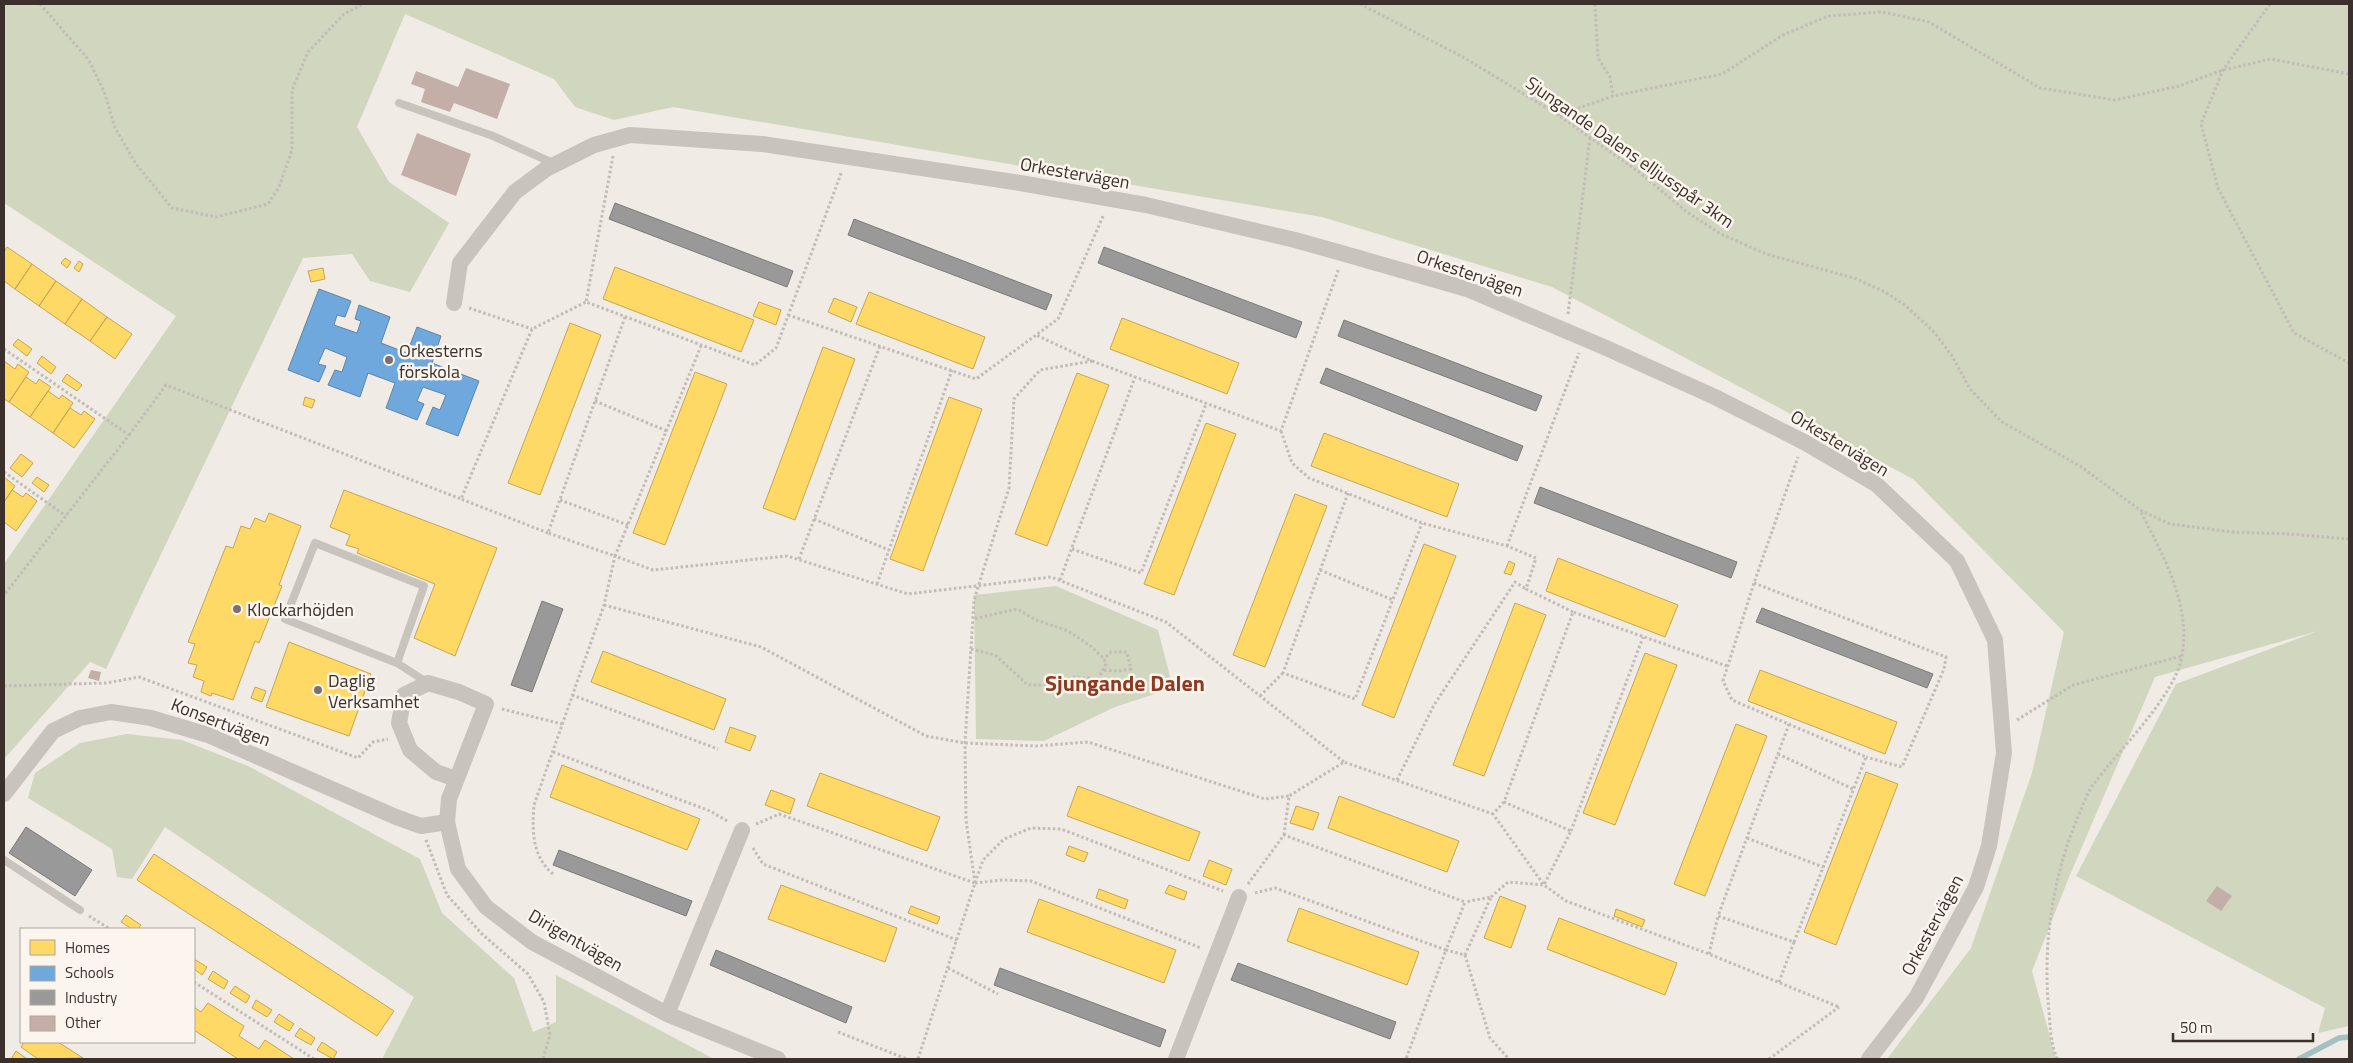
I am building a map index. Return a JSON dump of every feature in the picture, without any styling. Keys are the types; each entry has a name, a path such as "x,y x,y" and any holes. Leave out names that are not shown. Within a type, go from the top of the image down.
{"street":[{"name":"Orkestervägen","path":"454,302 460,263 479,236 515,192 555,164 594,145 630,135 762,144 1110,199 1277,235 1345,254 1467,289 1585,338 1715,397 1804,442 1876,484 1957,561 1995,640 2004,752 1988,846 1976,887 1916,998 1869,1059"},
{"path":"456,778 436,772 410,750 399,723 404,695 428,683 486,704"},
{"name":"Dirigentvägen","path":"486,704 456,778 449,800 447,822 458,869 486,907 532,942 667,1014 778,1059"},
{"name":"Konsertvägen","path":"4,794 53,731 80,718 111,712 151,718 208,735 396,817 421,826 447,822"},
{"path":"667,1014 742,830"},
{"path":"1176,1059 1239,897"}],"lane":[{"path":"399,103 493,136 555,164"},
{"path":"397,663 424,586 314,543 285,619 397,663 428,683"},
{"path":"4,860 80,910"}],"path":[{"path":"40,4 88,59 104,91 115,128 136,164 172,208 216,217 268,204 279,187 292,150 292,90 308,52 344,14 363,4"},
{"name":"Sjungande Dalens elljusspår 3km","path":"1360,4 1463,57 1558,115 1639,172 1687,212 1721,234 1766,254 1854,278 1885,292 1906,306 1935,332 1952,356 1970,389 2002,422 2080,466 2140,510 2170,524 2233,532 2290,534 2349,540"},
{"path":"1595,4 1598,58 1610,77 1613,96"},
{"path":"2270,4 2223,70 2201,124 2218,188 2294,333 2349,363"},
{"path":"1558,115 1613,96 1722,74 1783,35 1828,16 1882,12 1930,22 2040,88 2115,100 2179,86 2223,70 2271,59 2349,74"},
{"path":"1566,330 1590,138"},
{"path":"586,302 616,139"},
{"path":"461,500 532,329 586,302 755,365 776,348 848,157"},
{"path":"788,315 976,379 1058,319 1110,199"},
{"path":"1345,254 1281,431 1292,463 1309,478 1422,523 1507,546 1536,558 1526,588"},
{"path":"454,302 532,329"},
{"path":"548,533 625,317"},
{"path":"1036,335 1092,361 1281,431"},
{"path":"1507,546 1585,338"},
{"path":"553,874 544,866 532,835 534,805 604,605 615,556 701,346"},
{"path":"799,560 880,346"},
{"path":"4,349 129,435"},
{"path":"975,883 966,820 965,743 974,600 1009,488 1014,399 1040,370 1092,361"},
{"path":"877,584 952,370"},
{"path":"1060,580 1135,377"},
{"path":"4,595 166,385 461,500 653,570 787,556 908,594 1051,576 1166,622 1344,762 1493,814 1544,885 1566,901 1709,954 1839,1007 1769,1059"},
{"path":"595,401 666,432"},
{"path":"1072,549 1141,572 1206,404"},
{"path":"1754,583 1946,657 1944,669 1902,767 1866,756 1732,700 1723,681 1754,583 1804,442"},
{"path":"4,472 66,516"},
{"path":"1260,696 1283,673 1348,493"},
{"path":"560,500 628,525"},
{"name":"Sjungande Dalens elljusspår 3km","path":"2057,1059 2052,1045 2045,962 2052,904 2071,831 2091,787 2138,731 2166,691 2179,671 2182,655 2184,638 2180,599 2166,562 2140,510"},
{"path":"814,519 889,550"},
{"path":"1283,673 1355,699 1422,523"},
{"path":"1320,570 1393,600"},
{"path":"1397,780 1434,705 1515,582 1573,612 1728,666"},
{"path":"604,605 761,647 926,736 965,743 1036,746 1088,742 1266,799 1289,796 1344,762"},
{"path":"971,649 995,655 1028,685 1045,685 1075,677 1098,679 1106,664 1104,659 1068,631 1036,620 1017,609 973,619"},
{"path":"1493,814 1504,802 1573,612"},
{"path":"1544,885 1571,831 1643,637"},
{"path":"1104,659 1111,652 1127,652 1131,669 1118,671 1104,670"},
{"path":"2002,729 2073,685 2174,660 2182,655"},
{"path":"4,686 106,682 138,677 358,758 373,742 404,736"},
{"path":"572,695 718,749"},
{"path":"486,704 562,724"},
{"path":"1709,954 1718,916 1789,724"},
{"path":"553,752 710,811 742,830 763,864 957,940"},
{"path":"1778,754 1854,789"},
{"path":"1779,982 1866,756"},
{"path":"1239,897 1284,835 1289,796"},
{"path":"1504,802 1571,831"},
{"path":"742,830 779,814 975,883 1002,880 1031,881 1216,954"},
{"path":"421,826 447,895 482,934 528,974 544,1002 550,1035 543,1059"},
{"path":"918,1059 983,860 1004,839 1031,828 1060,829 1239,897 1275,888 1466,956"},
{"path":"1284,835 1465,902 1491,897"},
{"path":"1747,838 1823,867"},
{"path":"1509,1059 1490,1038 1466,956 1491,897 1508,882 1544,885"},
{"path":"1406,1059 1465,902"},
{"path":"80,910 108,928"},
{"path":"1718,916 1794,942"},
{"path":"948,968 998,994"},
{"path":"195,983 314,1059"},
{"path":"838,1032 907,1059"}],"green space":[{"path":"4,4 2349,4 2349,1026 2318,1033 2325,1008 2076,876 2176,684 2318,631 2155,677 2069,877 2032,971 2056,1059 1887,1059 1971,948 2032,773 2064,632 1913,479 1552,287 1322,217 673,107 614,120 575,107 554,79 405,14 357,127 389,182 449,223 410,292 370,281 352,254 303,258 106,669 90,662 4,759 4,564 176,316 4,203"},
{"path":"1056,586 1158,630 1173,688 1115,707 1044,741 976,739 974,595"},
{"path":"127,734 182,740 248,766 420,859 442,913 514,978 533,1032 556,1022 556,975 714,1059 382,1059 414,997 165,827 132,879 117,877 112,849 28,798 35,773 80,743"}],"building: Homes":[{"path":"7,247 32,264 15,289 4,281 4,252"},
{"path":"65,258 71,262 67,268 61,263"},
{"path":"79,261 83,264 79,272 74,268"},
{"path":"32,264 56,281 39,306 15,289"},
{"path":"615,267 754,320 741,352 603,299"},
{"path":"323,268 325,279 311,282 308,271"},
{"path":"56,281 82,299 65,324 39,306"},
{"path":"869,292 985,337 973,369 856,324"},
{"path":"834,298 857,307 851,322 828,312"},
{"path":"82,299 107,317 90,341 65,324"},
{"path":"759,302 781,310 776,325 753,316"},
{"path":"107,317 132,334 115,359 90,341"},
{"path":"1122,318 1239,363 1227,394 1110,349"},
{"path":"570,323 601,335 540,495 508,483"},
{"path":"18,339 32,349 27,356 13,345"},
{"path":"823,347 855,359 795,520 763,508"},
{"path":"42,356 56,367 51,374 37,363"},
{"path":"4,361 15,369 18,364 29,372 9,402 4,399"},
{"path":"695,372 727,384 665,545 633,533"},
{"path":"1077,373 1109,385 1047,546 1015,534"},
{"path":"67,374 82,385 77,391 62,381"},
{"path":"26,377 36,384 39,379 51,387 30,417 9,402"},
{"path":"48,391 59,399 62,395 73,403 53,433 30,417"},
{"path":"305,397 315,400 312,408 303,405"},
{"path":"949,397 982,409 923,571 890,559"},
{"path":"70,408 81,415 84,411 95,419 74,448 53,433"},
{"path":"1206,423 1236,434 1174,595 1144,584"},
{"path":"1324,433 1459,484 1447,517 1311,466"},
{"path":"21,454 33,463 22,477 10,468"},
{"path":"4,477 15,486 4,502"},
{"path":"37,477 49,485 44,492 32,483"},
{"path":"12,490 23,497 26,493 37,501 16,531 4,522 4,502"},
{"path":"344,490 497,548 455,656 414,638 435,584 357,553 359,549 346,545 350,535 330,527"},
{"path":"1295,494 1327,506 1265,667 1233,655"},
{"name":"Klockarhöjden","path":"269,513 301,526 279,585 282,586 259,643 255,641 233,700 212,693 211,696 201,692 204,681 193,677 197,665 188,663 195,644 188,642 226,546 233,548 241,526 250,529 255,518 265,522"},
{"path":"1424,544 1456,556 1394,718 1362,705"},
{"path":"1558,558 1678,605 1665,637 1546,591"},
{"path":"1509,561 1515,564 1511,575 1504,573"},
{"path":"1515,603 1546,615 1484,776 1453,765"},
{"name":"Daglig Verksamhet","path":"289,642 371,674 349,736 266,707"},
{"path":"603,651 726,699 714,730 591,682"},
{"path":"1645,653 1677,665 1615,825 1583,813"},
{"path":"1760,670 1897,722 1885,754 1748,701"},
{"path":"255,687 266,691 262,702 251,698"},
{"path":"1736,724 1767,736 1705,896 1674,884"},
{"path":"730,727 756,736 750,751 725,742"},
{"path":"562,765 700,819 687,850 550,797"},
{"path":"1866,772 1898,784 1836,945 1804,932"},
{"path":"820,773 940,817 927,851 807,806"},
{"path":"1078,786 1200,832 1189,861 1067,816"},
{"path":"771,790 795,799 790,814 765,805"},
{"path":"1339,796 1459,841 1447,872 1328,828"},
{"path":"1296,806 1319,813 1313,830 1290,823"},
{"path":"1069,846 1088,853 1084,862 1066,855"},
{"path":"154,854 394,1011 377,1036 137,880"},
{"path":"1209,860 1232,869 1226,885 1203,876"},
{"path":"781,885 897,928 885,962 768,919"},
{"path":"1169,885 1187,892 1184,900 1165,893"},
{"path":"1099,889 1128,900 1125,909 1096,898"},
{"path":"1500,896 1526,906 1511,948 1484,938"},
{"path":"1039,899 1176,950 1164,983 1027,932"},
{"path":"911,906 940,917 937,924 908,913"},
{"path":"1299,908 1419,952 1407,985 1287,941"},
{"path":"1616,909 1645,920 1642,927 1614,916"},
{"path":"126,915 141,925 139,928 130,928 121,922"},
{"path":"1559,918 1677,963 1665,995 1547,949"},
{"path":"195,960 207,967 202,975 195,970"},
{"path":"213,971 228,981 224,989 208,979"},
{"path":"235,986 250,996 246,1003 230,993"},
{"path":"256,1000 272,1010 267,1017 252,1008"},
{"path":"208,1003 244,1026 239,1036 259,1049 265,1040 294,1059 238,1059 195,1031 195,1008 201,1012"},
{"path":"279,1014 294,1024 289,1031 274,1022"},
{"path":"300,1028 315,1038 311,1045 295,1036"},
{"path":"322,1042 337,1052 333,1059 317,1050"},
{"path":"23,1043 60,1043 83,1058 38,1059 21,1047"},
{"path":"16,1051 27,1059 11,1059"}],"building: Schools":[{"name":"Orkesterns förskola","path":"319,289 351,301 345,317 337,315 334,325 357,333 361,321 355,319 359,305 390,317 381,343 407,353 417,327 441,336 432,363 479,381 458,436 426,424 433,407 440,410 446,395 423,387 417,401 424,404 417,420 386,408 395,383 368,373 360,397 328,385 335,370 342,372 347,357 325,348 318,364 326,366 319,382 288,370"}],"building: Industry":[{"path":"615,203 793,271 787,287 609,219"},
{"path":"854,219 1052,295 1046,310 848,235"},
{"path":"1104,247 1302,322 1296,338 1098,263"},
{"path":"1344,320 1542,396 1536,411 1338,336"},
{"path":"1326,368 1523,446 1517,461 1320,383"},
{"path":"1540,487 1737,562 1731,578 1534,503"},
{"path":"542,601 563,609 532,692 511,685"},
{"path":"1762,608 1933,674 1927,688 1756,622"},
{"path":"26,827 92,870 75,896 9,853"},
{"path":"559,850 692,901 686,916 553,865"},
{"path":"716,950 852,1007 846,1023 710,965"},
{"path":"1238,963 1396,1022 1390,1039 1231,980"},
{"path":"1000,968 1166,1030 1160,1047 994,985"}],"building: Other":[{"path":"466,68 510,84 497,119 454,103 450,112 421,102 425,89 411,84 416,71 458,87"},
{"path":"417,133 471,154 456,196 401,175"},
{"path":"91,670 101,672 99,681 88,678"},
{"path":"2217,886 2232,896 2221,911 2206,901"}],"waterway":[{"path":"2299,1059 2339,1038 2349,1037"}],"place":[{"name":"Orkesterns förskola","path":"389,360"},
{"name":"Klockarhöjden","path":"237,609"},
{"name":"Daglig Verksamhet","path":"318,690"}],"district":[{"name":"Sjungande Dalen","path":"1125,683"}]}
